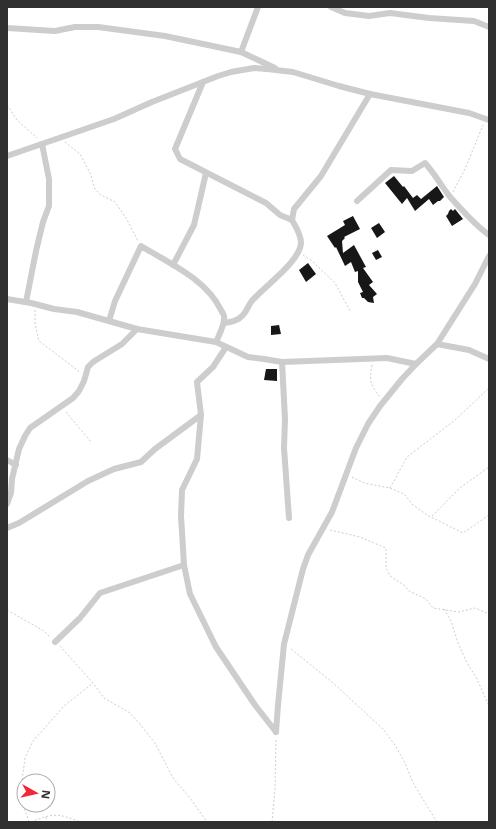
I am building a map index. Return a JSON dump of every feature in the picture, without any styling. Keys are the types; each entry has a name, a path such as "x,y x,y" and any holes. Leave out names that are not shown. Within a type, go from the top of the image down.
{"street":[{"path":"241,52 258,7"},
{"path":"331,7 345,13 375,15 390,13 423,18 474,21 489,27"},
{"path":"374,7 375,15"},
{"path":"7,28 55,31 75,27 106,28 165,36 241,52 278,70"},
{"path":"7,156 114,119 152,102 231,72 254,68 293,72 370,94 469,113 487,120"},
{"path":"203,82 175,149 180,159 266,203 280,215 292,220 299,231 301,243 298,251 286,268 251,302 243,315 234,322 224,323"},
{"path":"292,220 294,209 321,176 370,94"},
{"path":"29,302 36,251 43,222 49,206 49,179 42,144"},
{"path":"357,201 391,170 412,171 425,163 436,175 451,197 479,227 489,235"},
{"path":"173,265 194,225 206,173"},
{"path":"109,321 115,301 141,246 184,271 205,288 218,304 225,317 216,342"},
{"path":"276,732 284,644 308,555 332,512 356,448 368,424 384,401 416,364 437,344 475,284 489,256"},
{"path":"7,299 29,302 54,309 77,312 137,329 216,342 248,357 282,362 387,358 416,364"},
{"path":"7,504 11,493 12,478 19,449 30,428 73,398 79,390 88,368 93,362 122,344 137,329"},
{"path":"437,344 469,350 489,359"},
{"path":"226,347 213,367 196,382 200,415 197,458 182,490 181,516 184,565 190,594 216,647 255,705 276,732"},
{"path":"282,362 285,419 284,448 289,518"},
{"path":"7,528 20,523 88,481 114,469 141,462 154,449 200,415"},
{"path":"7,460 16,465"},
{"path":"55,642 80,618 100,593 184,565"}],"path":[{"path":"7,105 16,120 42,144"},
{"path":"451,197 487,120"},
{"path":"60,138 80,154 90,173 95,189 101,195 115,202 126,218 141,246"},
{"path":"298,251 312,261 334,283 350,312"},
{"path":"29,302 36,312 35,324 39,341 85,376"},
{"path":"374,359 370,378 372,388 384,401"},
{"path":"390,488 407,457 455,420 489,388"},
{"path":"61,407 91,442"},
{"path":"431,517 461,487 489,467"},
{"path":"346,474 364,483 390,488 404,494 413,505 431,517 463,533 489,515"},
{"path":"323,528 360,537 386,548 386,568 390,576 404,585 409,591 426,599 433,608 459,612 475,608 489,614"},
{"path":"444,609 451,622 458,644 476,677 489,706"},
{"path":"7,610 44,631 93,683 104,698 130,713 155,744 173,778 190,798 206,822"},
{"path":"284,644 332,682 383,729 395,745 405,763 413,783 436,822"},
{"path":"80,822 55,814 30,822 20,796 25,758 33,741 64,706 93,683"},
{"path":"272,822 276,778 276,732"},
{"path":"46,816 47,822"}],"building":[{"path":"394,176 413,198 417,195 421,199 437,186 444,197 433,205 429,199 415,211 407,198 402,204 385,183"},
{"path":"451,209 453,211 455,209 463,219 452,226 446,216"},
{"path":"353,216 360,229 344,237 345,238 342,241 343,253 354,245 366,267 363,268 373,282 369,285 377,294 373,297 374,303 368,302 362,298 360,293 363,292 358,282 358,271 355,272 351,262 345,266 336,247 335,248 327,236 345,225 343,221"},
{"path":"379,223 385,232 377,238 371,228"},
{"path":"378,250 382,257 376,260 372,253"},
{"path":"308,263 316,274 306,282 299,270"},
{"path":"279,325 281,334 271,335 271,326"},
{"path":"266,369 277,369 277,381 264,380"}]}
